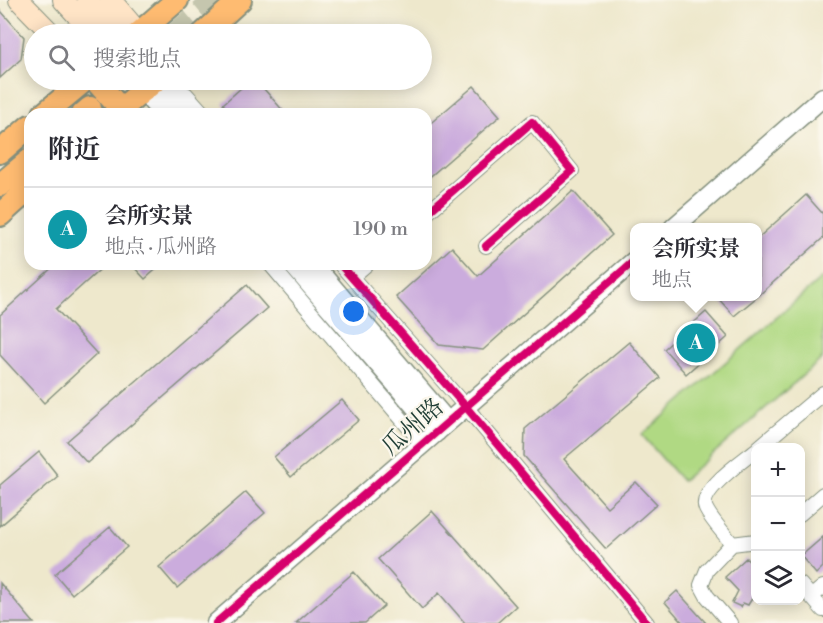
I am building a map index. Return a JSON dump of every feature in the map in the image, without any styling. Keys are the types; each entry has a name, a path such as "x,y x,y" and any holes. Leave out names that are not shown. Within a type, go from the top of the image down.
{"main road":[{"path":"19,0 42,24"},
{"path":"63,0 85,24"},
{"path":"87,0 120,24"},
{"path":"111,0 127,24"},
{"path":"147,24 177,0"},
{"path":"214,24 240,0"},
{"path":"103,90 119,108"},
{"path":"125,108 139,90"},
{"path":"65,108 82,103"},
{"path":"0,152 24,131"},
{"path":"0,172 24,152"},
{"path":"0,185 24,165"},
{"path":"0,215 24,193"}],"street":[{"path":"146,90 150,108"},
{"path":"148,90 159,108"},
{"path":"153,90 177,108"},
{"path":"171,90 186,94 199,108"},
{"path":"679,223 823,98"},
{"path":"432,209 532,122 572,171 486,246"},
{"name":"瓜州路","path":"216,623 630,264"},
{"path":"275,270 423,444"},
{"path":"298,270 443,427"},
{"path":"319,270 443,427"},
{"path":"345,270 466,407 646,623"},
{"path":"352,278 361,270"},
{"path":"764,443 823,393"},
{"path":"732,544 705,507 705,498 712,486 751,454"},
{"path":"805,510 823,494"},
{"path":"730,623 707,596 701,585 707,570 732,544 751,542"},
{"path":"812,597 823,587"},
{"path":"805,589 823,610"}],"green space":[{"path":"823,277 823,358 682,481 642,435"}],"building":[{"path":"0,10 24,37 21,59 0,78"},
{"path":"474,86 500,116 432,175 432,122"},
{"path":"239,90 265,90 281,108 227,108 223,104"},
{"path":"573,191 612,235 483,350 439,345 396,297 426,270 432,270 432,265 452,247 478,276"},
{"path":"806,195 823,214 823,238 762,292 762,234"},
{"path":"49,270 99,270 56,309 97,354 44,403 0,355 0,315"},
{"path":"137,270 155,270 145,279"},
{"path":"247,285 267,308 87,463 67,441"},
{"path":"721,301 752,301 734,316"},
{"path":"706,312 728,337 686,374 664,349"},
{"path":"629,342 660,378 564,459 607,507 636,482 657,504 606,549 524,456 525,429"},
{"path":"342,400 359,420 291,477 274,457"},
{"path":"39,452 58,476 0,526 0,485"},
{"path":"246,492 265,513 177,588 159,567"},
{"path":"432,511 516,606 497,623 465,623 439,593 422,609 378,559"},
{"path":"110,527 127,547 72,594 55,574"},
{"path":"823,537 823,567 816,574 805,561 805,553"},
{"path":"746,558 751,564 751,600 748,605 743,603 741,607 732,603 738,591 725,577"},
{"path":"354,572 384,606 365,623 296,623"},
{"path":"0,583 34,623 0,623"},
{"path":"677,591 706,623 683,623 665,602"}],"tunnel":[{"path":"187,24 215,0"},
{"path":"93,105 111,90"}],"cycle path":[{"path":"432,209 532,122 572,171 486,246"},
{"path":"216,623 630,264"},
{"path":"345,270 466,407 647,623"}],"place":[{"name":"会所实景","path":"696,343"}]}
